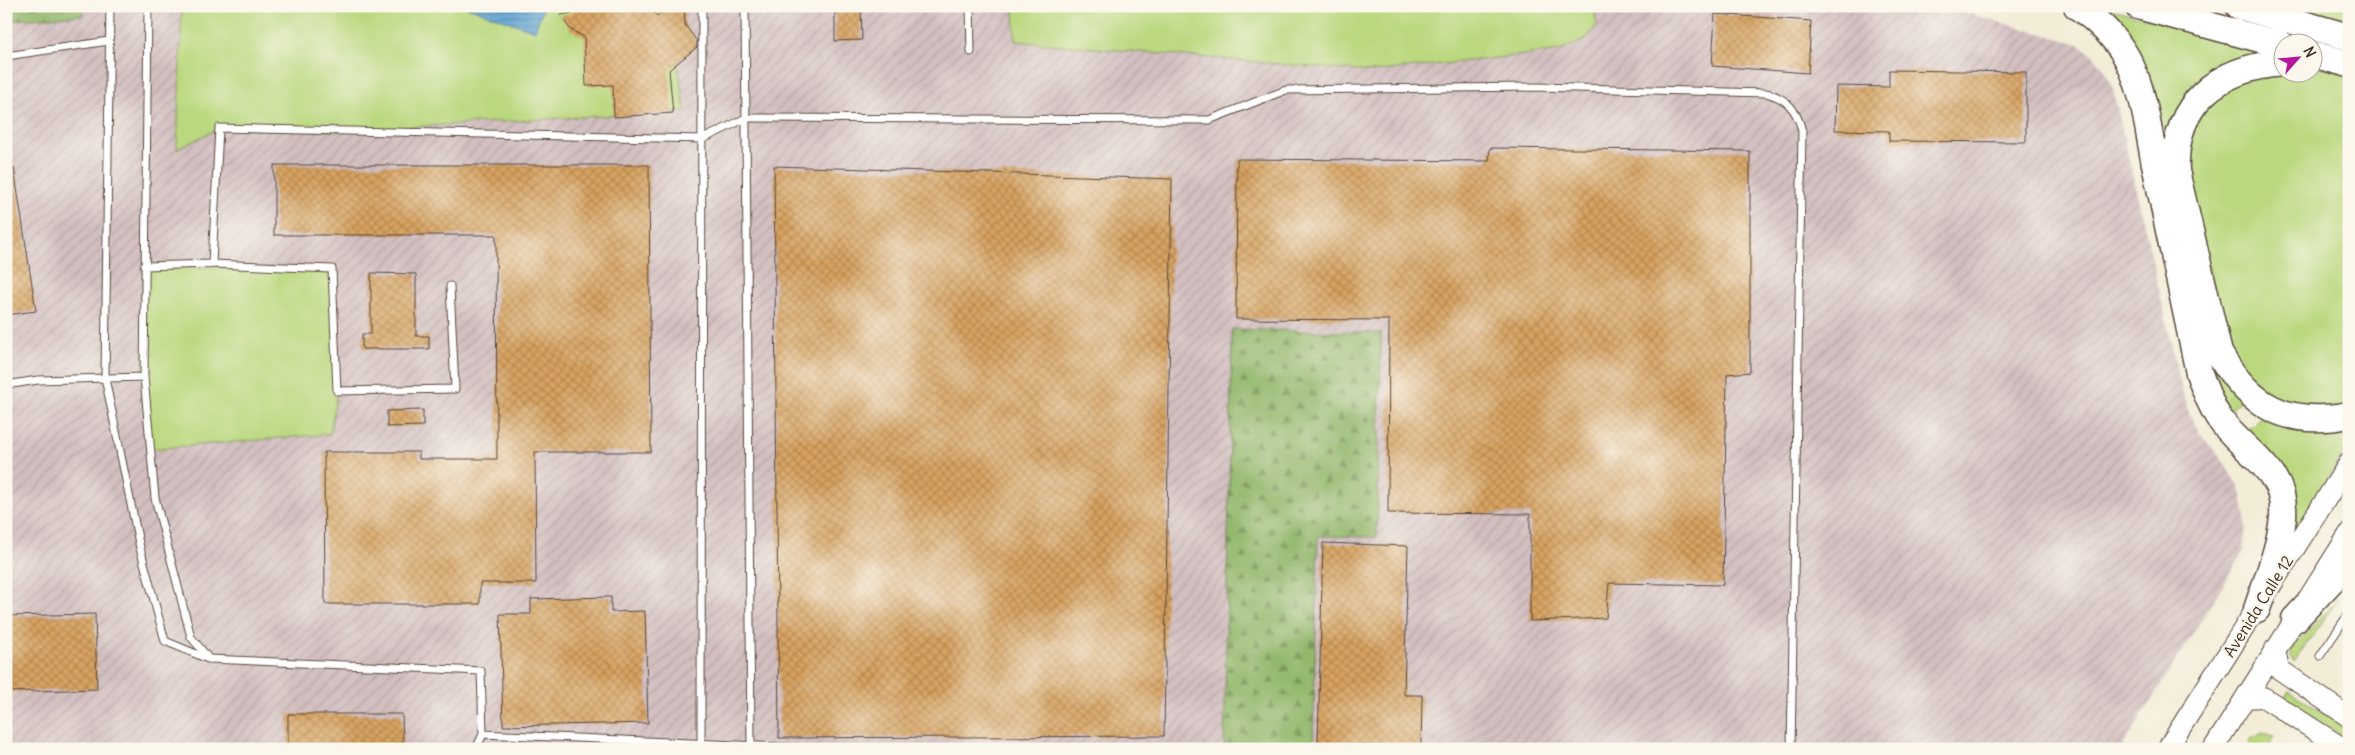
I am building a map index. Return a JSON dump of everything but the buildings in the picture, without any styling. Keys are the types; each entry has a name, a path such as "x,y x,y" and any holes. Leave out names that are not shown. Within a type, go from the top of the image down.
{"highway":[{"path":"2077,6 2099,24 2114,41 2126,57 2134,73 2147,125 2199,373 2207,395 2220,418 2238,439 2270,470 2280,489 2283,515 2279,540 2257,609"},
{"path":"2138,6 2272,43"},
{"path":"2239,6 2349,37"},
{"path":"2272,65 2247,68 2229,75 2209,88 2195,103 2183,122 2175,153 2176,171 2219,353 2233,377 2248,394 2265,406 2290,416 2315,420 2349,416"},
{"path":"2295,619 2349,562"}],"main road":[{"name":"Avenida Calle 12","path":"2167,749 2349,464"},
{"path":"2214,749 2349,534"},
{"path":"2276,649 2278,669 2349,717"},
{"path":"2246,698 2263,697 2344,749"}],"lane":[{"path":"110,6 105,378 140,548 165,641 209,659 481,671 483,734 476,749"},
{"path":"148,6 144,377 155,498 191,637 209,659"},
{"path":"702,6 702,742"},
{"path":"745,6 751,745"},
{"path":"970,6 971,52"},
{"path":"6,56 109,41"},
{"path":"212,264 219,128 703,139 746,118 1209,120 1286,90 1537,86 1766,93 1786,101 1799,119 1802,131 1791,749"},
{"path":"144,266 212,264 332,269 337,391 455,389 450,286"},
{"path":"6,385 38,380 144,377"},
{"path":"2320,656 2349,613"},
{"path":"483,734 702,742 826,749"}],"shaded area":[{"path":"6,6 1941,6 2079,44 2093,55 2104,69 2113,89 2182,390 2189,413 2198,431 2223,461 2240,487 2246,518 2244,551 2121,749 6,749"}],"green space":[{"path":"6,6 82,6 83,15 6,21"},
{"path":"182,6 669,6 685,111 341,131 219,128 177,149"},
{"path":"1014,6 1594,6 1597,25 1586,39 1560,51 1370,72 1015,41"},
{"path":"2087,6 2101,6 2272,52 2272,57 2245,62 2171,134 2244,398 2224,414 2215,397 2147,95"},
{"path":"2283,6 2349,6 2349,25"},
{"path":"2322,67 2349,74 2349,409 2291,410 2237,371 2182,170 2200,106 2250,74 2272,73 2272,82 2322,82"},
{"path":"144,266 332,269 337,391 330,434 150,449 144,377"},
{"path":"1232,329 1381,333 1377,537 1318,536 1313,749 1224,749"},
{"path":"2265,412 2349,421 2349,445 2281,552 2289,516 2242,435"},
{"path":"2338,599 2294,662 2290,654 2292,649"},
{"path":"2289,691 2349,729 2349,740 2284,698"},
{"path":"2263,733 2275,736 2267,749 2246,749 2252,738"}],"water":[{"path":"464,6 544,6 535,31"}]}
